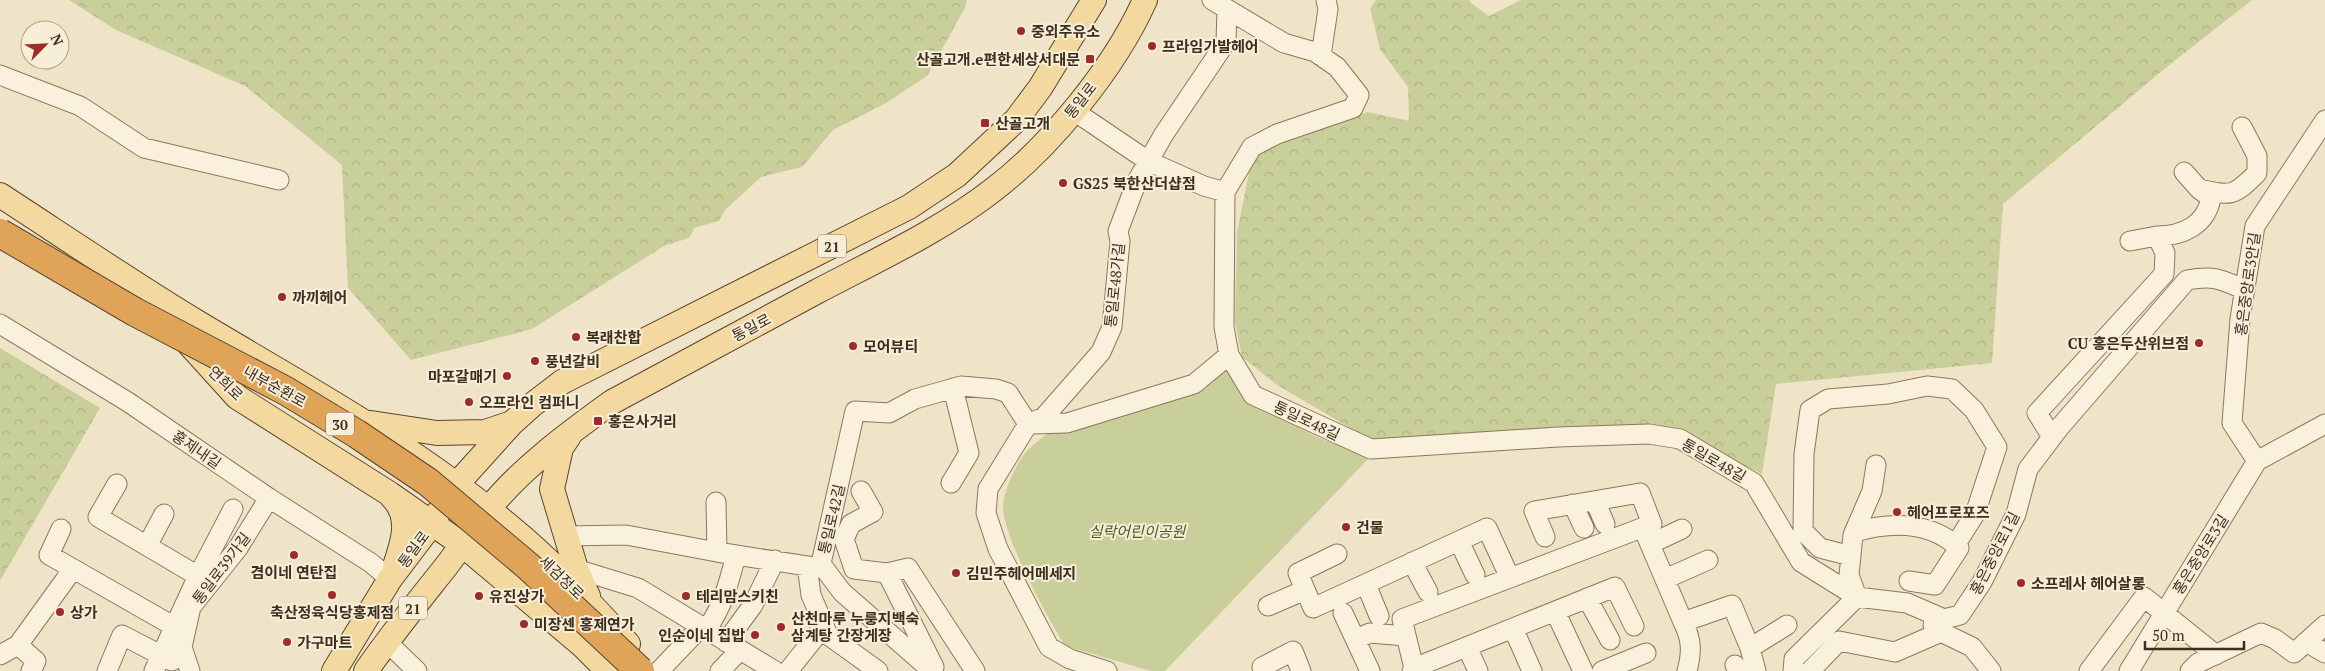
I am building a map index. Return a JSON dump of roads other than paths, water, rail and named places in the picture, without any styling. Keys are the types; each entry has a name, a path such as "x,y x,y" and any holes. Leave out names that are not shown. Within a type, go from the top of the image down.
{"highway":[{"name":"내부순환로","path":"0,233 135,312 286,391 357,434 428,482 530,567 640,671"},
{"name":"내부순환로","path":"0,256 138,325 280,403 360,453 434,504 494,556 615,671"}],"main road":[{"name":"통일로","path":"334,671 390,579 432,522 456,485 512,423 562,382 909,207 957,175 1001,135 1029,104 1084,20 1094,0"},
{"name":"통일로","path":"366,671 386,641 463,545 488,510 542,456 572,430 612,402 922,235 992,191 1039,150 1085,96 1134,26 1146,0"},
{"path":"0,195 185,315 363,422 456,485 488,510"},
{"name":"연희로","path":"0,208 155,305 237,397 390,494 463,545"},
{"path":"363,422 437,433 485,432 512,423"},
{"path":"572,430 561,448 552,489 576,569 591,604"},
{"path":"390,494 400,507 405,529 390,579"},
{"name":"세검정로","path":"488,510 509,525 591,604 652,671"},
{"path":"463,545 582,645 608,671"}],"street":[{"path":"1321,56 1328,9 1326,0"},
{"path":"1219,5 1284,43 1315,52 1338,67 1359,95 1353,108 1278,134 1252,147 1225,192"},
{"name":"통일로48가길","path":"1107,671 1070,659 1049,647 998,549 986,513 988,489 1028,424 1044,417 1100,352 1112,327 1120,241 1118,231 1137,181 1148,161 1226,42 1219,5"},
{"path":"0,75 80,106 144,148 279,180"},
{"name":"통일로","path":"1077,113 1148,161 1204,186 1225,192"},
{"name":"홍은중앙로3안길","path":"2257,461 2232,423 2240,319 2255,226 2325,120"},
{"path":"2199,189 2224,195 2240,190 2257,173 2257,156 2242,127"},
{"path":"2130,241 2168,236 2190,230 2208,211 2210,198 2184,172"},
{"name":"통일로48길","path":"1225,192 1224,327 1229,355 1253,395 1371,449 1558,436 1649,434 1680,439 1754,483 1801,562 1857,597"},
{"path":"2052,437 2037,413 2164,274 2165,253 2157,236"},
{"name":"홍은중앙로1길","path":"1857,597 1907,603 1944,619 1960,615 1982,582 2016,514 2028,469 2174,285 2199,277 2219,278 2245,290"},
{"name":"홍제내길","path":"0,324 128,402 269,498 371,563 390,579"},
{"path":"1028,424 1067,423 1194,384 1229,355"},
{"name":"통일로42길","path":"566,536 626,535 717,552 814,565 855,412 889,414 915,399 953,388 968,386 996,389 1008,393 1028,424"},
{"path":"1851,556 1820,548 1803,530 1804,454 1810,410 1828,399 1888,394 1928,386 1952,389 1974,410 1997,446 1975,514 1956,544"},
{"path":"951,483 969,453 953,388"},
{"name":"홍은중앙로3길","path":"2129,671 2257,461 2325,424"},
{"path":"1793,671 1794,659 1857,597 1849,575 1851,556 1855,532 1872,491 1876,465"},
{"path":"117,484 98,518 198,576"},
{"path":"861,491 873,512 850,524 844,539 854,569 887,573 908,568 975,671"},
{"path":"1545,537 1534,511 1640,493 1652,524 1646,536"},
{"name":"통일로39가길","path":"176,638 191,607 238,548 269,498"},
{"path":"1595,501 1605,524"},
{"path":"716,502 717,552"},
{"path":"1573,504 1584,528"},
{"path":"159,664 176,638 198,576 233,510"},
{"path":"147,546 164,514"},
{"path":"1855,532 1879,525 1912,525 1949,538 1959,548 1935,585 1909,581"},
{"path":"1336,554 1298,573 1313,608 1487,528 1510,578"},
{"path":"61,529 49,555 176,638 189,671"},
{"path":"1634,626 1615,587 1413,670 1402,619 1510,578 1646,536 1682,529"},
{"path":"1646,536 1690,636 1692,651 1687,671"},
{"path":"1459,541 1475,575"},
{"path":"659,671 716,616 724,600 736,555"},
{"path":"720,671 775,560"},
{"path":"1665,579 1708,560"},
{"path":"1412,562 1428,592"},
{"path":"814,565 812,595 828,635 868,668"},
{"path":"814,565 842,592 931,669"},
{"path":"0,655 18,645 73,569"},
{"path":"576,569 638,588 774,671"},
{"path":"887,573 931,669"},
{"path":"1366,584 1379,616"},
{"path":"1268,606 1305,590"},
{"path":"2089,671 2144,597 2216,655"},
{"path":"1588,598 1610,640"},
{"path":"1907,603 1941,632 1972,647 1992,671"},
{"path":"1683,622 1732,604 1750,648 1756,671"},
{"path":"1555,611 1583,671"},
{"path":"1343,613 1370,671"},
{"path":"1750,648 1786,625"},
{"path":"2190,671 2198,663 2261,633 2275,639 2294,653 2325,625"},
{"path":"788,671 824,626"},
{"path":"1513,628 1532,671"},
{"path":"1810,671 1839,641 1895,652 1941,632"},
{"path":"1356,638 1370,633 1406,636"},
{"path":"107,671 122,635 159,664 189,671"},
{"path":"386,641 417,671"},
{"path":"2306,642 2325,653"},
{"path":"18,645 36,661 31,671"},
{"path":"1467,647 1478,671"},
{"path":"1264,671 1262,667 1293,651 1301,671"},
{"path":"1602,671 1646,653"}],"place":[{"name":"중외주유소","path":"1021,31"},
{"name":"프라임가발헤어","path":"1152,46"},
{"name":"산골고개.e편한세상서대문","path":"1090,59"},
{"name":"산골고개","path":"985,123"},
{"name":"GS25 북한산더샵점","path":"1063,183"},
{"name":"까끼헤어","path":"282,297"},
{"name":"복래찬합","path":"576,337"},
{"name":"CU 홍은두산위브점","path":"2199,343"},
{"name":"모어뷰티","path":"853,346"},
{"name":"풍년갈비","path":"535,361"},
{"name":"마포갈매기","path":"507,376"},
{"name":"오프라인 컴퍼니","path":"469,402"},
{"name":"홍은사거리","path":"598,421"},
{"name":"헤어프로포즈","path":"1897,512"},
{"name":"건물","path":"1346,527"},
{"name":"겸이네 연탄집","path":"294,555"},
{"name":"김민주헤어메세지","path":"956,573"},
{"name":"소프레사 헤어살롱","path":"2021,583"},
{"name":"축산정육식당홍제점","path":"332,595"},
{"name":"유진상가","path":"479,596"},
{"name":"테리맘스키친","path":"686,596"},
{"name":"상가","path":"60,612"},
{"name":"미장센 홍제연가","path":"524,624"},
{"name":"산천마루 누룽지백숙 삼계탕 간장게장","path":"781,627"},
{"name":"인순이네 집밥","path":"755,635"},
{"name":"가구마트","path":"287,642"}],"park label":[{"name":"실락어린이공원","path":"1137,531"}]}
